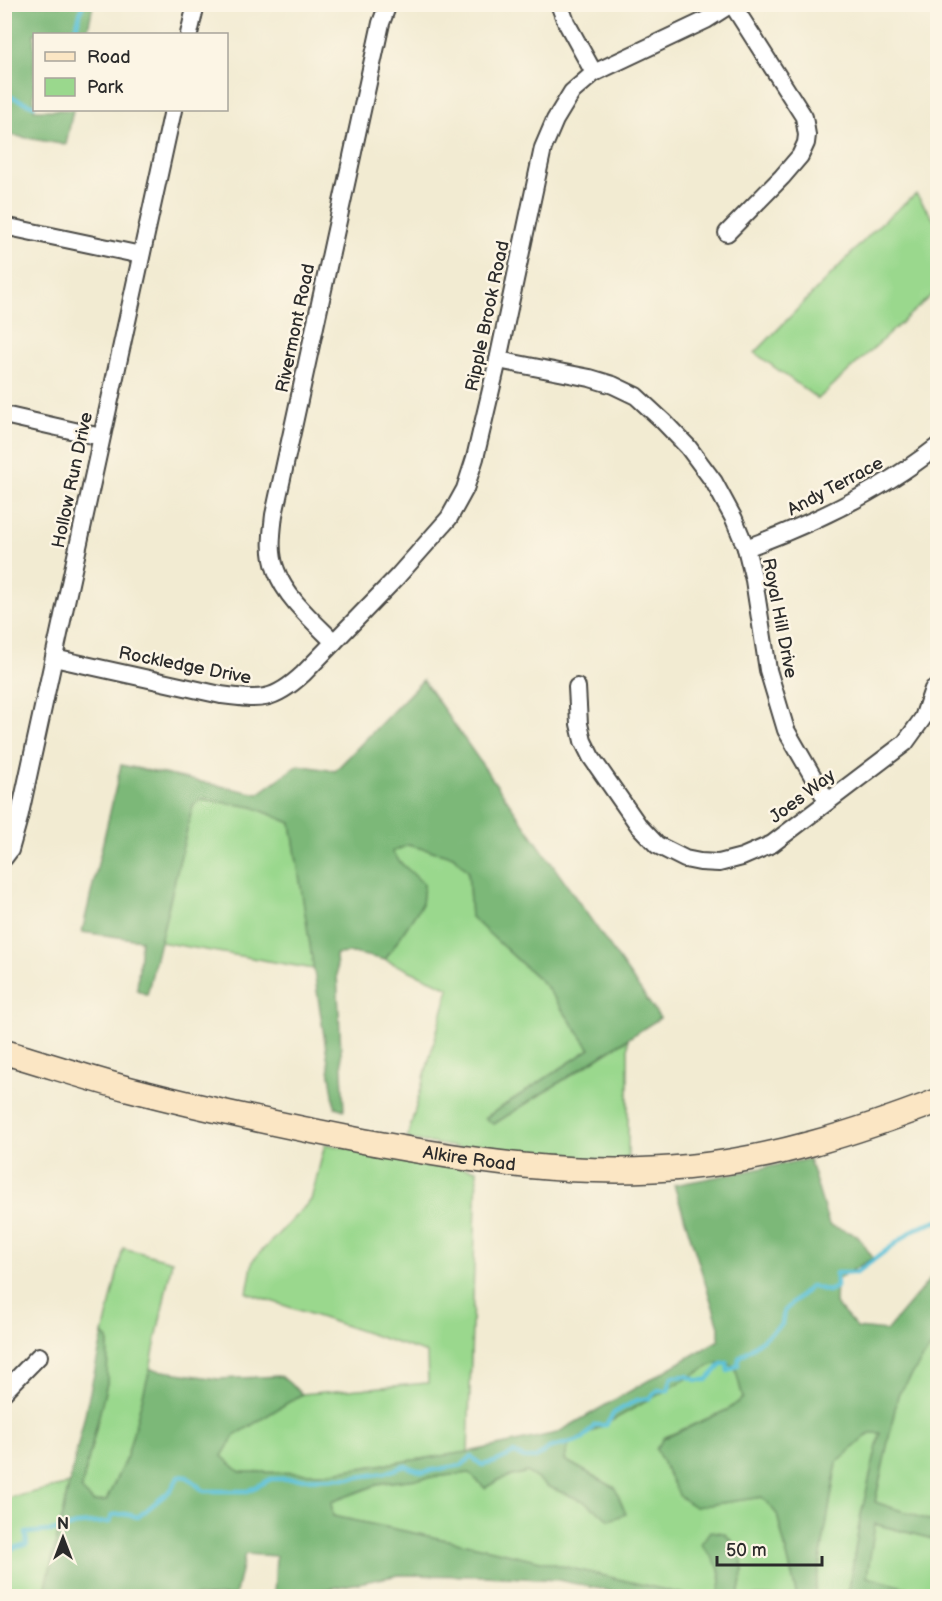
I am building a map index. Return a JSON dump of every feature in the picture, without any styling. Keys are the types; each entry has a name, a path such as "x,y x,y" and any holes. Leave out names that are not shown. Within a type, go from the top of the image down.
{"main road":[{"name":"Alkire Road","path":"4,1052 126,1088 221,1112 316,1132 444,1156 569,1170 639,1171 745,1159 853,1132 938,1101"}],"street":[{"path":"189,33 196,4"},
{"name":"Rivermont Road","path":"334,642 306,614 275,569 272,555 274,515 381,23 388,4"},
{"path":"559,4 566,22 594,73"},
{"path":"727,233 800,156 807,135 804,117 732,4"},
{"name":"Ripple Brook Road","path":"303,674 397,577 449,518 465,489 475,458 498,360 543,148 555,120 572,92 594,73 706,20 732,4"},
{"name":"Hollow Run Drive","path":"4,858 10,850 19,818 173,111"},
{"path":"4,226 141,255"},
{"name":"Royal Hill Drive","path":"498,360 590,378 613,385 636,396 687,447 714,483 734,519 746,548 754,580 768,670 786,729 827,801"},
{"path":"4,415 101,437"},
{"name":"Andy Terrace","path":"746,548 792,532 842,508 894,478 938,446"},
{"name":"Rockledge Drive","path":"54,658 221,695 245,698 270,696 289,688 303,674"},
{"name":"Joes Way","path":"577,687 579,724 583,741 591,758 639,826 657,845 685,859 719,863 742,857 772,844 905,743 922,718 933,689"},
{"path":"4,1392 39,1356"}],"green space":[{"path":"4,5 93,5 87,33 33,33 33,111 73,111 66,145 5,134"},
{"path":"916,194 937,224 937,290 818,399 755,353 880,224"},
{"path":"423,680 660,1018 494,1124 485,1118 590,1049 545,985 471,917 468,871 453,856 408,845 392,852 424,884 422,904 385,960 353,953 336,954 344,1110 335,1107 291,823 253,807 202,799 193,805 147,995 137,990 141,940 82,932 121,765 258,794 298,765 335,771"},
{"path":"202,799 253,807 291,823 314,969 160,942 193,805"},
{"path":"407,845 453,856 468,871 471,917 545,985 590,1049 486,1117 494,1124 628,1039 628,1163 525,1159 407,1139 449,988 385,960 422,904 424,885 391,852"},
{"path":"325,1144 477,1170 468,1452 325,1473 240,1472 221,1456 234,1436 302,1394 428,1383 427,1353 247,1293 253,1260 311,1200"},
{"path":"809,1159 829,1225 857,1235 873,1258 836,1280 835,1303 857,1328 886,1331 937,1271 937,1338 898,1395 875,1502 937,1523 937,1540 875,1524 867,1577 937,1596 882,1596 862,1591 861,1596 848,1596 860,1519 880,1433 870,1433 837,1462 814,1596 797,1596 777,1514 762,1497 695,1507 680,1497 656,1449 663,1439 729,1409 743,1398 735,1367 725,1362 711,1365 568,1445 565,1460 615,1488 626,1514 610,1520 583,1501 549,1487 527,1472 500,1479 485,1488 469,1473 382,1483 331,1502 333,1516 480,1547 691,1596 635,1596 558,1580 399,1575 293,1596 274,1596 276,1556 245,1554 235,1596 44,1596 103,1334 108,1339 107,1383 81,1489 93,1502 106,1501 127,1456 150,1369 218,1379 281,1376 302,1394 234,1436 222,1456 240,1472 325,1473 468,1452 557,1433 719,1340 719,1326 674,1185"},
{"path":"123,1248 172,1261 150,1369 127,1456 106,1501 93,1502 81,1490 107,1383 108,1339 103,1334"},
{"path":"937,1338 937,1523 875,1502 898,1395"},
{"path":"725,1362 735,1367 743,1398 729,1409 663,1438 695,1507 762,1497 777,1514 797,1596 738,1596 743,1570 718,1564 722,1586 717,1596 691,1596 480,1547 333,1516 331,1502 382,1483 469,1473 485,1488 500,1479 527,1472 549,1487 583,1501 610,1519 615,1488 565,1460 568,1445 711,1365"},
{"path":"870,1433 881,1433 860,1519 848,1596 814,1596 837,1462"},
{"path":"69,1484 44,1596 5,1596 4,1499"},
{"path":"874,1524 937,1540 937,1596 867,1578"},
{"path":"710,1531 724,1533 740,1549 743,1570 738,1596 717,1596 721,1581 720,1574 715,1562 701,1544"}],"waterway":[{"path":"74,33 83,4"},
{"path":"4,94 33,106"},
{"path":"4,1554 27,1544 26,1533 61,1530 79,1524 110,1522 112,1515 125,1514 138,1517 171,1490 179,1476 187,1477 204,1491 248,1491 271,1479 352,1478 385,1473 405,1466 423,1472 462,1465 471,1457 482,1465 514,1453 524,1458 536,1458 549,1448 583,1439 595,1425 606,1425 614,1413 637,1400 650,1398 658,1390 668,1390 672,1377 687,1376 696,1380 707,1380 722,1364 727,1363 728,1371 738,1365 739,1358 782,1324 784,1311 811,1286 828,1291 836,1287 836,1273 856,1273 915,1229 938,1221"}]}
